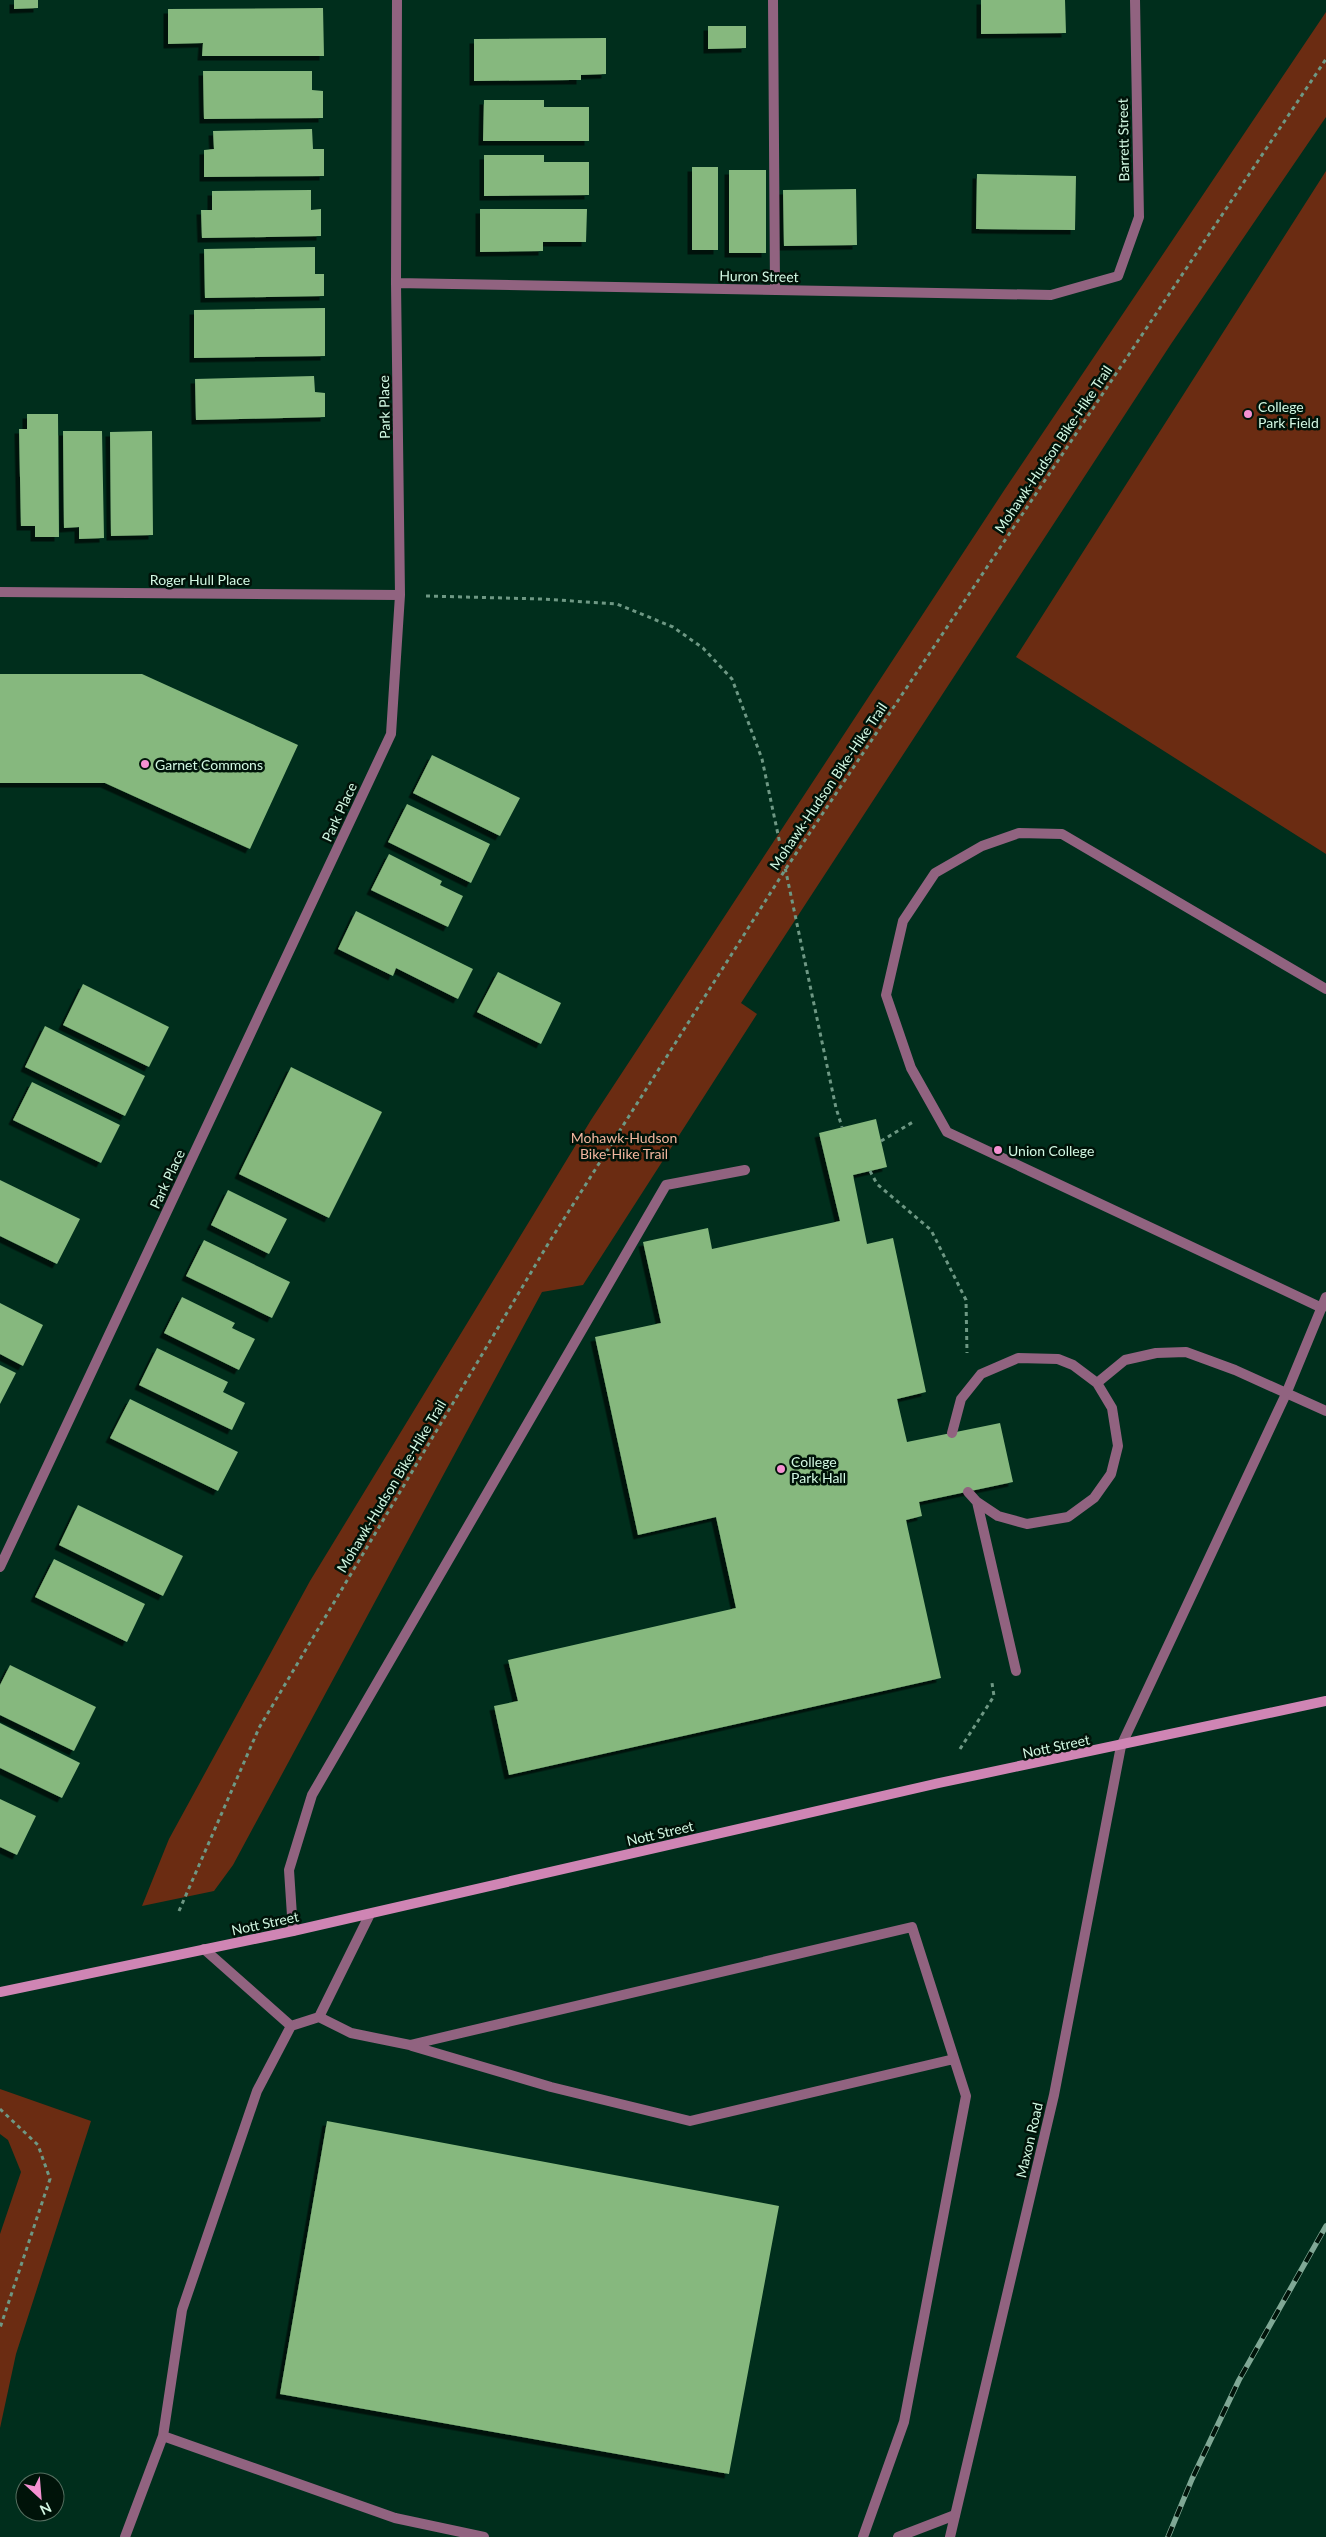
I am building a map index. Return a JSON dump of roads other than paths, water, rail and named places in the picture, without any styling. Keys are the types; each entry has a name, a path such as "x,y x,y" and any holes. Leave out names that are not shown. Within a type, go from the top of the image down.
{"main road":[{"name":"Nott Street","path":"0,1992 293,1931 939,1783 1121,1746 1326,1701"}],"street":[{"name":"Park Place","path":"0,1567 391,734 400,595 396,283 397,0"},
{"path":"773,0 775,290"},
{"name":"Barrett Street","path":"1118,276 1139,217 1135,0"},
{"name":"Huron Street","path":"396,283 1051,295 1118,276"},
{"name":"Roger Hull Place","path":"0,592 400,595"},
{"path":"1322,1308 947,1132 911,1068 886,995 903,921 935,874 982,846 1020,833 1062,834 1326,989"},
{"path":"293,1931 289,1870 312,1795 666,1185 745,1170"},
{"name":"Maxon Road","path":"950,2537 1054,2095 1121,1746 1286,1394 1326,1297"},
{"path":"1097,1383 1125,1360 1156,1353 1186,1352 1235,1370 1326,1411"},
{"path":"952,1433 961,1399 981,1374 1018,1358 1058,1359 1073,1365 1097,1383 1112,1408 1118,1446 1111,1474 1094,1498 1068,1517 1026,1524 998,1516 976,1502 968,1492"},
{"path":"976,1502 1016,1671"},
{"path":"319,2017 370,1914"},
{"path":"410,2045 912,1927 966,2096 904,2422 863,2537"},
{"path":"204,1950 291,2026"},
{"path":"125,2537 162,2436 182,2310 257,2091 291,2026 319,2017 351,2033 410,2045 551,2087 690,2121 954,2059"},
{"path":"162,2436 395,2518 484,2537"},
{"path":"898,2537 955,2515"}],"railway":[{"path":"1168,2537 1192,2479 1239,2380 1326,2226"}],"place":[{"name":"College Park Field","path":"1248,414"},
{"name":"Garnet Commons","path":"145,764"},
{"name":"Union College","path":"998,1150"},
{"name":"College Park Hall","path":"781,1469"}],"park label":[{"name":"Mohawk-Hudson Bike-Hike Trail","path":"624,1146"}]}
